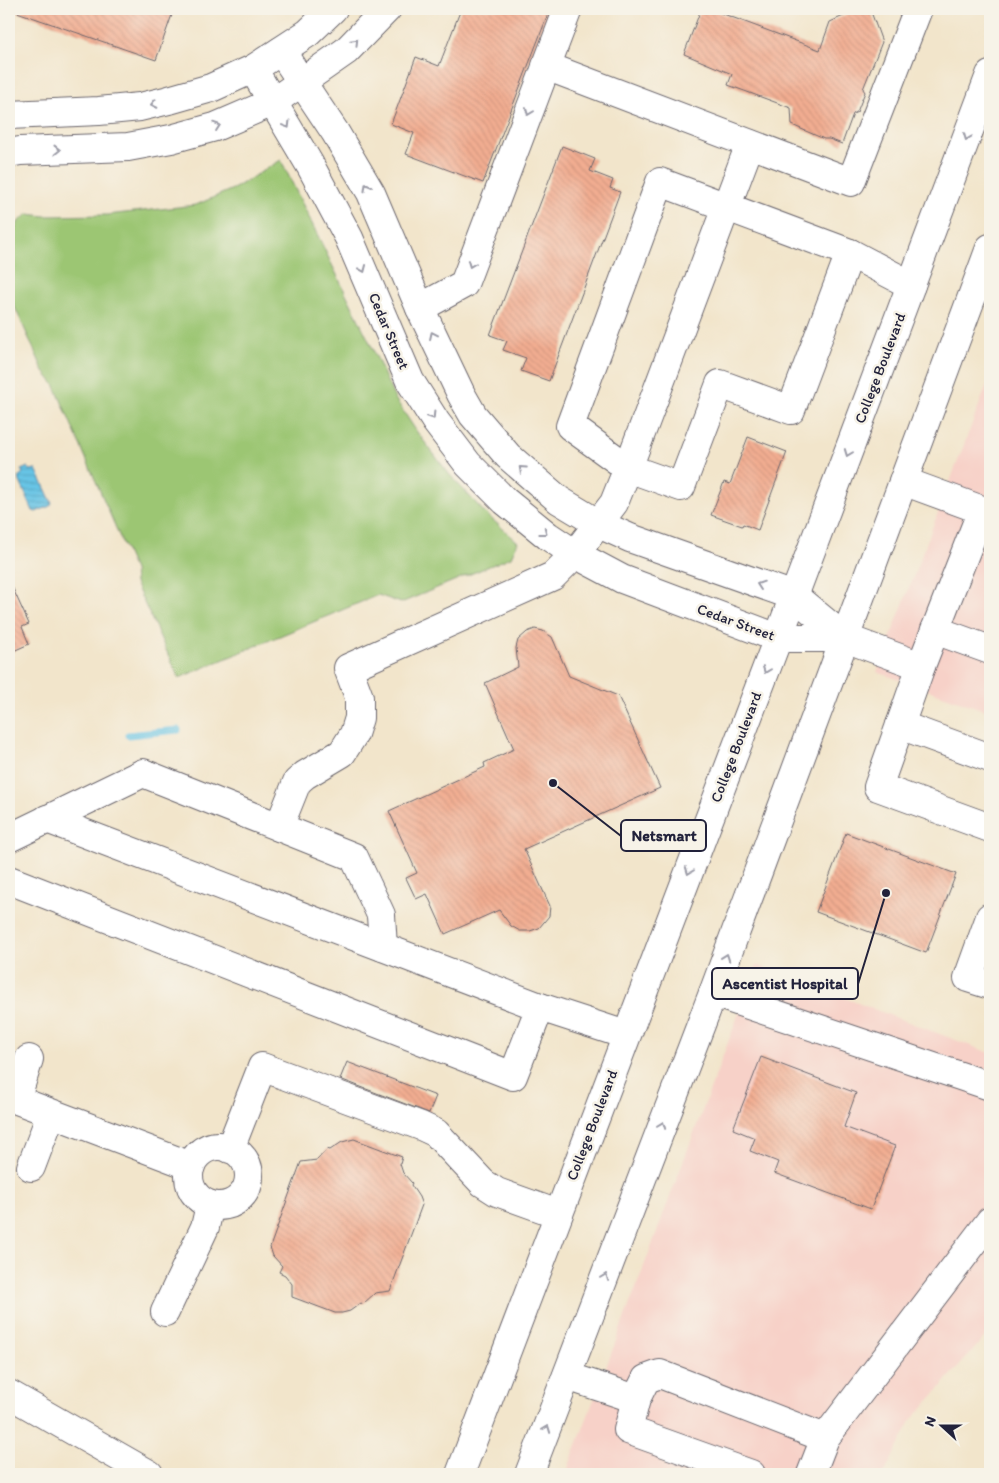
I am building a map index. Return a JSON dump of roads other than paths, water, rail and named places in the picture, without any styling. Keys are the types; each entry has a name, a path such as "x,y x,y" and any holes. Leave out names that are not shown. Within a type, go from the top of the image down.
{"main road":[{"path":"9,115 99,111 140,106 211,88 253,69 281,51 308,33 333,9"},
{"path":"9,153 136,146 215,127 273,102 346,51 387,9"},
{"path":"420,308 464,284 568,9"},
{"path":"546,66 852,182 918,9"},
{"path":"281,51 302,81 371,193 420,308 473,415 508,456 559,500 599,524 630,538 794,596 845,638 921,666"},
{"name":"Cedar Street","path":"253,69 310,165 349,238 410,381 436,422 468,464 505,502 548,536 575,554 622,580 778,638 845,638"},
{"name":"College Boulevard","path":"460,1474 990,75"},
{"path":"279,827 297,782 305,774 342,753 354,734 359,718 359,697 348,668 553,576 575,554 614,503 750,144"},
{"path":"850,253 791,410 720,384 681,487 628,468 570,426 660,182 850,253 911,285"},
{"path":"530,1474 713,993 903,481 982,293 990,248"},
{"path":"903,481 986,512 935,630 878,787 990,828"},
{"path":"935,630 990,650"},
{"path":"900,726 990,758"},
{"path":"9,838 144,773 354,857 381,915 383,946"},
{"path":"47,819 540,1007 626,1035"},
{"path":"9,880 513,1076 540,1007"},
{"path":"990,917 968,978 990,985"},
{"path":"713,993 990,1086"},
{"path":"29,1059 12,1099 191,1166"},
{"path":"230,1149 262,1067 436,1133 483,1183 497,1192 558,1214"},
{"path":"31,1167 51,1114"},
{"path":"220,1146 230,1149 239,1154 245,1162 248,1172 246,1188 242,1196 235,1201 219,1206 210,1205 196,1196 191,1188 189,1178 191,1166 194,1159 211,1147 220,1146"},
{"path":"165,1312 205,1227 210,1205"},
{"path":"811,1474 825,1438 990,1221"},
{"path":"751,1474 628,1430 636,1399 646,1379 660,1374 825,1438"},
{"path":"567,1376 636,1399"},
{"path":"9,1394 149,1474"}],"water":[{"path":"28,467 30,470 36,469 52,503 50,506 36,512 33,511 18,477 23,473 21,470"}],"waterway":[{"path":"128,735 178,730"}],"place":[{"name":"Netsmart","path":"553,783"},
{"name":"Ascentist Hospital","path":"886,893"}]}
